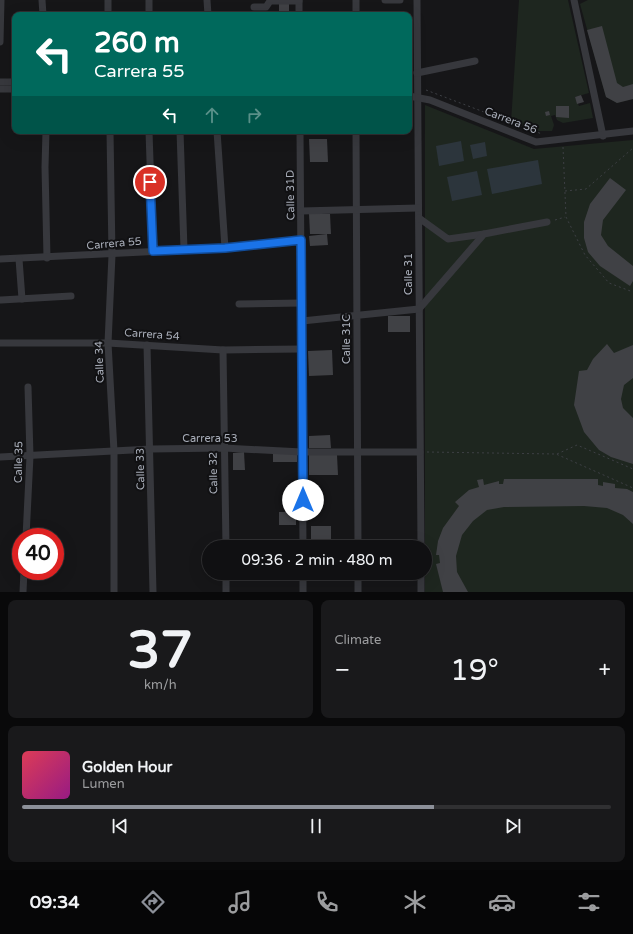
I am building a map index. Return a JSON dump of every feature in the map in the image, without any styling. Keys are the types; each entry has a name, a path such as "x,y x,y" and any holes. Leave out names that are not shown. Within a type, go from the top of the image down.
{"street":[{"path":"0,42 1,0"},
{"path":"42,0 43,12"},
{"path":"108,0 108,12"},
{"path":"149,0 149,12"},
{"path":"207,0 208,12"},
{"path":"254,7 266,7 270,1 298,0 299,12"},
{"path":"356,0 356,12"},
{"path":"384,0 400,0"},
{"name":"Calle 31","path":"417,0 421,540"},
{"path":"574,0 603,136"},
{"path":"418,73 476,61"},
{"path":"0,82 12,82"},
{"path":"0,89 12,89"},
{"name":"Carrera 56","path":"412,96 418,96 536,142 603,136 633,131"},
{"path":"46,134 45,167 47,258"},
{"name":"Calle 34","path":"110,134 112,255 108,343 114,451 114,592"},
{"path":"149,134 153,251"},
{"path":"180,134 184,249"},
{"path":"217,134 225,248"},
{"name":"Calle 31D","path":"300,134 303,540"},
{"name":"Calle 31C","path":"356,134 358,540"},
{"path":"301,211 418,208"},
{"path":"418,218 448,239 547,222"},
{"path":"302,321 419,309 484,234"},
{"name":"Carrera 55","path":"0,260 225,248 301,240"},
{"path":"19,259 22,299"},
{"path":"1,300 71,296"},
{"path":"239,304 302,304"},
{"name":"Carrera 54","path":"0,343 108,343 223,350 302,349"},
{"name":"Calle 33","path":"147,345 151,449 153,592"},
{"name":"Calle 32","path":"223,350 226,540"},
{"name":"Calle 35","path":"26,528 30,456 28,387"},
{"name":"Carrera 53","path":"0,457 151,449 224,448 302,452 420,452"},
{"path":"23,592 24,580"},
{"path":"226,580 226,592"},
{"path":"303,580 303,592"},
{"path":"358,580 358,592"},
{"path":"421,580 421,592"}],"path":[{"path":"418,87 538,133 547,135"},
{"path":"562,146 566,217 585,254 609,282 633,292"},
{"path":"564,191 586,189 633,148"},
{"path":"547,222 566,217"},
{"path":"556,454 577,445 633,469"},
{"path":"420,452 556,454 633,488"}],"shaded area":[{"path":"519,0 568,0 589,93 575,97 579,106 590,103 593,118 563,123 557,120 555,115 551,116 554,125 552,131 539,131 511,122"},
{"path":"588,0 633,0 633,99 617,103 606,97 580,4"},
{"path":"425,105 534,149 633,140 633,592 425,592 425,580 432,580 432,540 425,540"},
{"path":"461,141 464,161 439,166 436,146"},
{"path":"485,142 487,156 473,159 470,145"},
{"path":"538,160 542,184 492,194 487,169"},
{"path":"477,171 482,195 452,201 447,177"}],"building":[{"path":"279,4 289,4 289,12 279,12"},
{"path":"602,26 617,83 623,87 633,84 633,99 617,103 606,97 587,30"},
{"path":"581,95 584,102 577,104 575,97"},
{"path":"556,106 569,106 569,118 556,117"},
{"path":"549,111 550,115 546,116 545,112"},
{"path":"309,139 327,139 328,162 310,162"},
{"path":"610,178 626,190 603,220 601,235 608,246 633,266 633,281 630,286 600,266 588,252 584,238 584,222 590,204"},
{"path":"309,214 330,214 331,234 310,234"},
{"path":"327,234 328,245 310,246 309,236"},
{"path":"388,316 410,316 410,332 388,332"},
{"path":"607,344 614,353 633,345 633,378 624,385 621,399 623,408 633,418 633,464 611,457 599,450 584,432 574,405 579,371 587,370 593,359"},
{"path":"332,350 333,375 309,376 308,351"},
{"path":"330,435 331,448 309,448 309,436"},
{"path":"244,452 245,470 233,470 233,453"},
{"path":"273,454 297,454 297,462 273,462"},
{"path":"309,455 337,455 338,475 309,475"},
{"path":"483,479 484,485 499,481 499,484 503,484 504,479 598,479 598,485 603,486 603,482 615,484 615,488 627,489 633,492 633,524 623,515 607,508 584,506 504,507 487,510 473,521 462,535 456,556 457,572 468,592 443,592 436,564 440,563 439,555 436,555 438,541 443,528 459,506 455,502 469,490 479,487 477,480"},
{"path":"279,512 296,512 296,525 279,525"},
{"path":"311,526 331,526 331,540 311,540"}],"route":[{"path":"150,182 153,251 225,248 301,240 303,500"}]}
